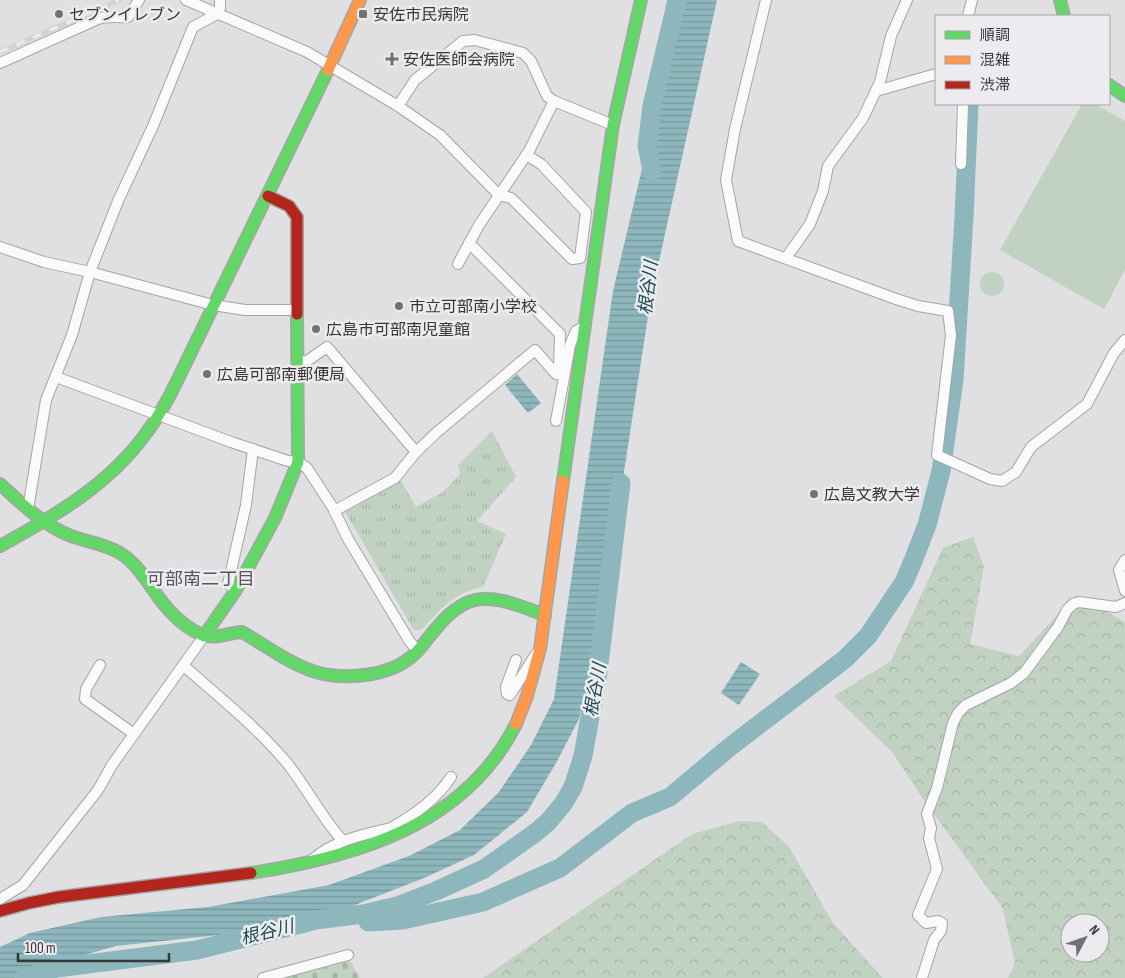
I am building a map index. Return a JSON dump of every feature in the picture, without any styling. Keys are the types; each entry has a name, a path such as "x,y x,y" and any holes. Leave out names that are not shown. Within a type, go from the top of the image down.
{"street":[{"path":"0,63 108,15 121,18 128,17 139,0"},
{"path":"186,0 307,52 398,106 440,136 500,195 511,198 572,259 580,258 586,212 541,164 526,155"},
{"path":"28,509 46,400 72,335 90,272 118,201 154,126 194,27 217,14 220,8 220,0"},
{"path":"0,546 45,522 78,501 107,478 135,448 160,414 268,196 360,0"},
{"path":"0,911 14,906 75,895 265,870 336,856 364,848 393,831 447,806 465,790 506,741 520,716 530,689 540,649 613,125 641,0"},
{"path":"766,0 735,129 726,180 738,241 918,306 948,312 952,335 937,455 990,479 1002,481 1016,472 1031,447 1087,404 1114,353 1125,340"},
{"path":"786,258 810,224 823,191 828,166 863,118 876,91 891,36 907,0"},
{"path":"968,15 972,0"},
{"path":"1060,0 1064,15"},
{"path":"398,106 416,80 464,41 474,40 523,53 531,61 547,96 554,101 613,125"},
{"path":"876,91 935,74"},
{"path":"1110,86 1125,96"},
{"path":"458,264 479,225 526,155 554,101"},
{"path":"961,164 963,105"},
{"path":"0,898 23,885 98,790 112,765 184,666 236,590 275,518 298,462 297,217 294,210 288,205 268,196"},
{"path":"469,243 560,334 559,367 564,376"},
{"path":"0,247 44,262 90,272 214,305 245,310 296,310"},
{"path":"556,421 570,345 576,331 584,326"},
{"path":"297,362 307,361 327,347 416,452"},
{"path":"334,511 395,478 416,452 436,433 535,350 556,374 564,376"},
{"path":"56,377 253,449 288,461 298,462 307,468 410,642 418,651"},
{"path":"236,590 228,584 246,505 253,449"},
{"path":"0,484 45,522 71,535 115,550 141,571 167,608 196,632 204,636 219,638 235,632 242,632 303,667 320,674 343,676 392,670 407,662 448,616 462,605 473,601 485,599 510,604 546,615"},
{"path":"1125,560 1119,570 1125,591"},
{"path":"922,978 934,940 941,931 942,923 938,921 926,923 918,915 937,868 929,838 931,828 927,814 937,788 953,723 958,713 966,705 1011,683 1024,674 1073,604 1079,602 1116,607 1125,603"},
{"path":"516,660 506,687 507,694 510,695 540,649"},
{"path":"100,665 86,689 85,699 134,734"},
{"path":"184,666 261,735 287,763 331,828 343,840"},
{"path":"312,861 322,851 343,840 393,831 433,800 451,777"},
{"path":"263,978 348,956"}],"green space":[{"path":"1081,105 1097,105 1125,121 1125,270 1104,309 1000,250"},
{"path":"992,272 997,273 1003,279 1003,289 997,295 992,296 987,295 981,289 980,284 981,279 987,273"},
{"path":"492,431 516,477 477,521 506,534 483,587 463,593 448,603 421,630 414,630 345,512 401,481 416,507 443,492 460,474 458,465"},
{"path":"973,537 984,567 970,644 1019,656 1076,595 1125,622 1125,978 1008,978 1015,964 1003,909 923,799 893,753 834,696 891,661 943,548"},
{"path":"740,821 762,822 789,847 833,923 883,978 483,978 692,834"},
{"path":"350,961 360,978 283,978"}],"water":[{"path":"682,0 717,0 651,297 596,653 579,719 527,812 474,855 424,878 342,910 218,935 116,946 49,965 23,978 0,978 0,947 30,933 101,917 208,907 329,885 409,856 460,830 499,792 531,745 554,699 613,291"},
{"path":"517,374 541,403 528,413 505,385"},
{"path":"741,662 760,674 739,705 721,693"}],"waterway":[{"name":"根谷川","path":"652,171 647,146 652,106 677,0"},
{"path":"368,922 403,920 483,902 560,868 632,813 670,797 731,746 845,659 868,636 904,582 927,525 941,471 954,380 969,105"},
{"name":"根谷川","path":"24,978 57,968 197,950 316,920 363,914 397,906 484,869 535,833 548,822 563,804 573,787 583,756 598,672 621,483"}],"railway":[{"path":"0,52 119,0"}],"traffic: fast":[{"path":"563,481 613,125 641,0"},
{"path":"1060,0 1064,15"},
{"path":"0,546 41,523 99,483 132,451 151,426 175,386 328,70"},
{"path":"1110,86 1125,96"},
{"path":"204,636 236,590 275,518 298,462 297,314"},
{"path":"0,484 51,526 71,536 114,550 127,558 142,573 168,609 191,629 209,636 242,632 303,667 334,676 372,674 393,668 405,662 416,653 451,613 475,600 493,599 545,615"},
{"path":"251,873 329,857 367,846 403,831 437,812 468,788 494,759 516,724"}],"traffic: slow":[{"path":"328,70 360,0"},
{"path":"516,724 527,696 540,649 563,481"}],"traffic: jam":[{"path":"268,196 289,206 297,217 297,314"},
{"path":"0,911 59,897 251,873"}],"place":[{"name":"セブンイレブン","path":"59,14"},
{"name":"安佐市民病院","path":"363,14"},
{"name":"安佐医師会病院","path":"392,59"},
{"name":"市立可部南小学校","path":"399,306"},
{"name":"広島市可部南児童館","path":"316,329"},
{"name":"広島可部南郵便局","path":"207,374"},
{"name":"広島文教大学","path":"814,494"}],"district":[{"name":"可部南二丁目","path":"201,579"}]}
